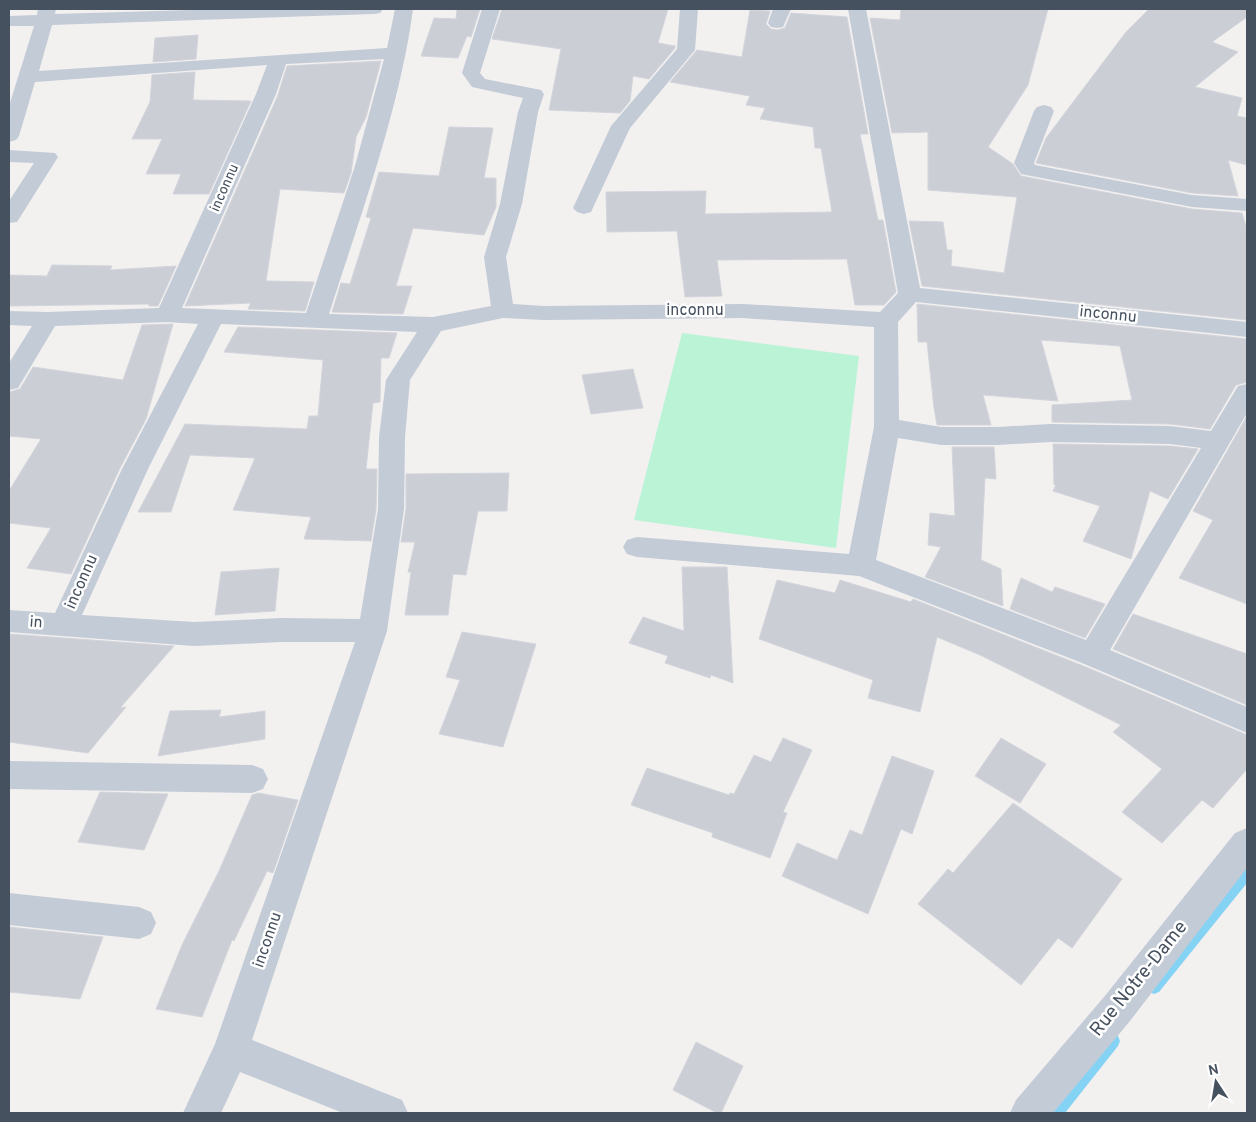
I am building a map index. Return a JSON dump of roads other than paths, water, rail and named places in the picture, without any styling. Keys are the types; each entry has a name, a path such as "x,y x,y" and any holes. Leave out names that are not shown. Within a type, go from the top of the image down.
{"street":[{"path":"9,21 46,14 374,9"},
{"path":"315,320 361,183 396,53 404,9"},
{"path":"491,9 471,73 479,83 534,94 528,112 511,204 495,257 503,311"},
{"path":"584,208 620,126 686,50 689,9"},
{"path":"857,9 910,294 886,320 887,427 861,566"},
{"path":"9,136 13,111 27,77 46,14"},
{"path":"27,77 279,59 396,53"},
{"name":"inconnu","path":"167,315 266,94 279,59"},
{"path":"1044,111 1024,163 1028,170 1192,201 1247,205"},
{"path":"9,156 48,158 9,217"},
{"name":"inconnu","path":"910,294 1247,329"},
{"name":"inconnu","path":"9,318 167,315 433,325 503,311 544,313 743,311 886,320"},
{"name":"inconnu","path":"214,316 157,422 82,580 64,625 194,634 281,630 373,631"},
{"path":"9,382 48,318"},
{"name":"inconnu","path":"202,1113 231,1050 373,631 391,509 392,437 398,380 433,325"},
{"path":"1092,655 1247,392"},
{"path":"887,427 941,436 997,436 1050,433 1170,434 1218,441"},
{"path":"637,547 861,566 1092,655 1247,720"},
{"name":"in","path":"9,621 64,625"},
{"path":"9,775 252,779"},
{"name":"Rue Notre-Dame","path":"1029,1113 1117,1009 1247,843"},
{"path":"9,910 139,923"},
{"path":"231,1050 388,1113"}],"waterway":[{"path":"1154,988 1247,874"},
{"path":"1057,1113 1113,1041"}]}
